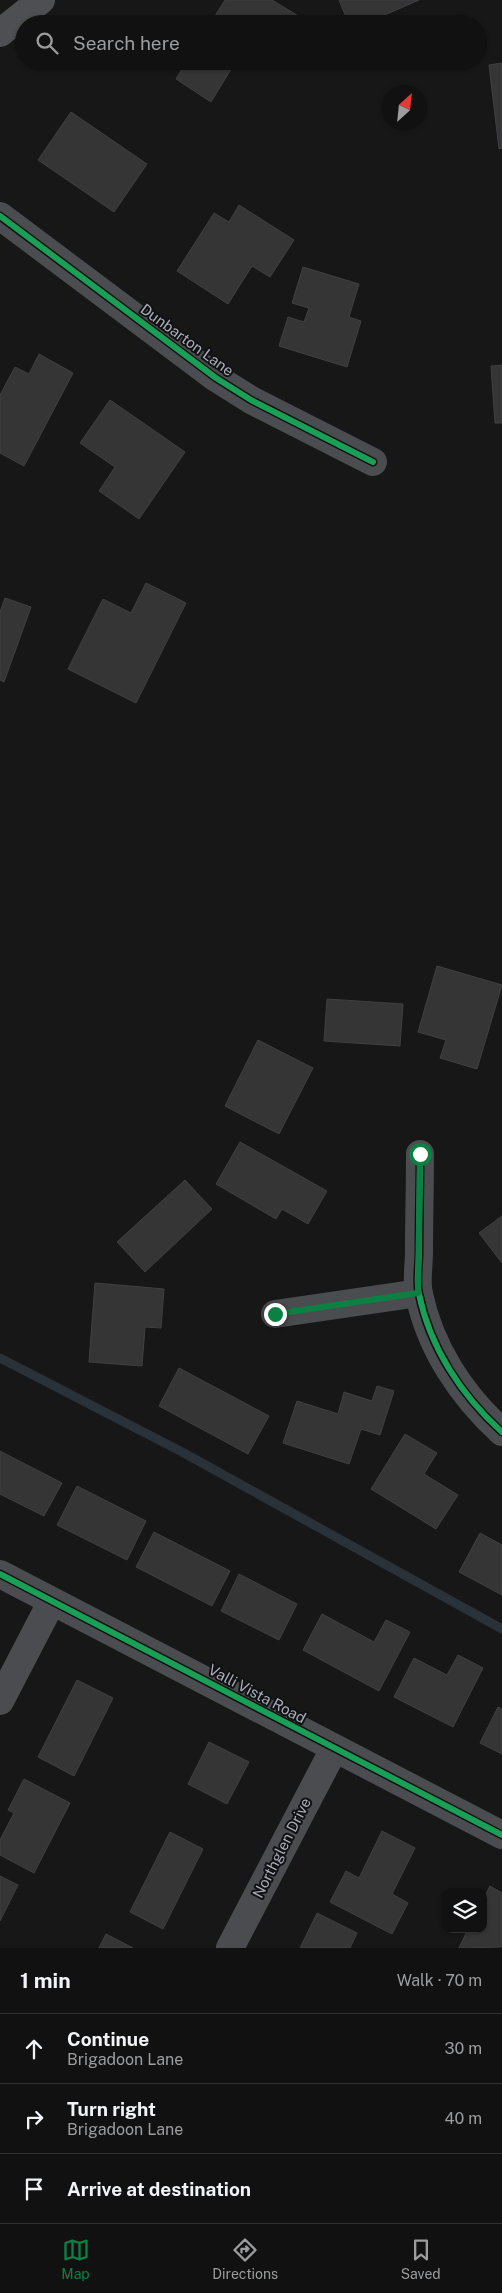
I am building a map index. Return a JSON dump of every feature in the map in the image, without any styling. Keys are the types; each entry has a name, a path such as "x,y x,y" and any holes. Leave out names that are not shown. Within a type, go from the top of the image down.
{"main road":[{"path":"20,15 41,0"},
{"path":"1,29 15,19"}],"street":[{"name":"Dunbarton Lane","path":"0,216 216,378 298,425 373,462"},
{"path":"420,1154 418,1293 432,1335 446,1364 463,1390 487,1419 502,1432"},
{"path":"275,1314 418,1293"},
{"name":"Valli Vista Road","path":"0,1574 502,1836"},
{"path":"0,1701 52,1601"},
{"name":"Northglen Drive","path":"230,1948 334,1749"}],"building":[{"path":"225,0 272,0 297,15 216,15"},
{"path":"339,0 419,0 385,15 345,15"},
{"path":"502,63 502,148 499,149 489,65"},
{"path":"182,70 231,70 211,102 176,79"},
{"path":"71,112 147,164 114,212 38,160"},
{"path":"239,205 294,240 270,277 252,266 228,304 177,271 214,213 229,222"},
{"path":"303,267 359,284 349,317 361,321 347,367 279,346 288,317 304,322 309,308 292,303"},
{"path":"39,354 73,373 24,466 0,453 0,395 15,367 29,374"},
{"path":"502,365 502,423 495,423 491,366"},
{"path":"110,400 185,452 139,519 99,491 115,467 80,443"},
{"path":"146,583 186,603 136,703 68,669 103,599 131,613"},
{"path":"5,598 31,607 4,682 0,680 0,612"},
{"path":"437,966 502,985 477,1069 440,1058 446,1040 418,1032"},
{"path":"327,999 403,1004 400,1046 324,1041"},
{"path":"258,1040 313,1068 279,1134 225,1106"},
{"path":"240,1142 327,1191 308,1224 282,1209 276,1219 216,1184"},
{"path":"185,1180 212,1209 145,1272 117,1242"},
{"path":"502,1216 502,1263 479,1233"},
{"path":"95,1283 164,1289 161,1328 145,1327 142,1366 89,1362"},
{"path":"179,1368 269,1416 248,1454 159,1406"},
{"path":"377,1386 394,1391 380,1435 361,1429 349,1464 283,1443 297,1401 338,1414 344,1392 372,1401"},
{"path":"405,1434 437,1453 424,1474 458,1495 436,1529 371,1489"},
{"path":"0,1451 62,1483 44,1516 0,1494"},
{"path":"77,1486 146,1521 127,1560 57,1525"},
{"path":"154,1532 230,1571 212,1606 136,1567"},
{"path":"480,1533 502,1545 502,1595 459,1572"},
{"path":"239,1574 297,1604 279,1640 221,1611"},
{"path":"322,1614 374,1642 386,1620 410,1632 379,1691 303,1650"},
{"path":"458,1655 483,1668 453,1727 394,1697 414,1658 447,1675"},
{"path":"77,1680 113,1698 74,1776 38,1757"},
{"path":"498,1707 502,1709 502,1754 480,1743"},
{"path":"209,1742 249,1762 227,1804 188,1784"},
{"path":"24,1779 70,1803 34,1873 0,1855 0,1840 14,1813 8,1810"},
{"path":"382,1831 415,1848 392,1894 408,1903 392,1934 330,1902 346,1871 359,1878"},
{"path":"170,1832 203,1849 163,1929 130,1912"},
{"path":"0,1876 18,1885 0,1921"},
{"path":"490,1886 502,1893 502,1947 459,1948 466,1933 487,1933 487,1892"},
{"path":"317,1913 357,1933 350,1948 300,1948"},
{"path":"106,1934 133,1948 99,1948"}],"waterway":[{"path":"0,1358 184,1453 502,1629"}],"cycle path":[{"path":"0,216 216,378 251,400 373,462"},
{"path":"420,1154 418,1284 424,1314 440,1352 461,1387 487,1418 502,1432"},
{"path":"0,1574 502,1835"}],"route":[{"path":"275,1314 418,1293 420,1154"}]}
